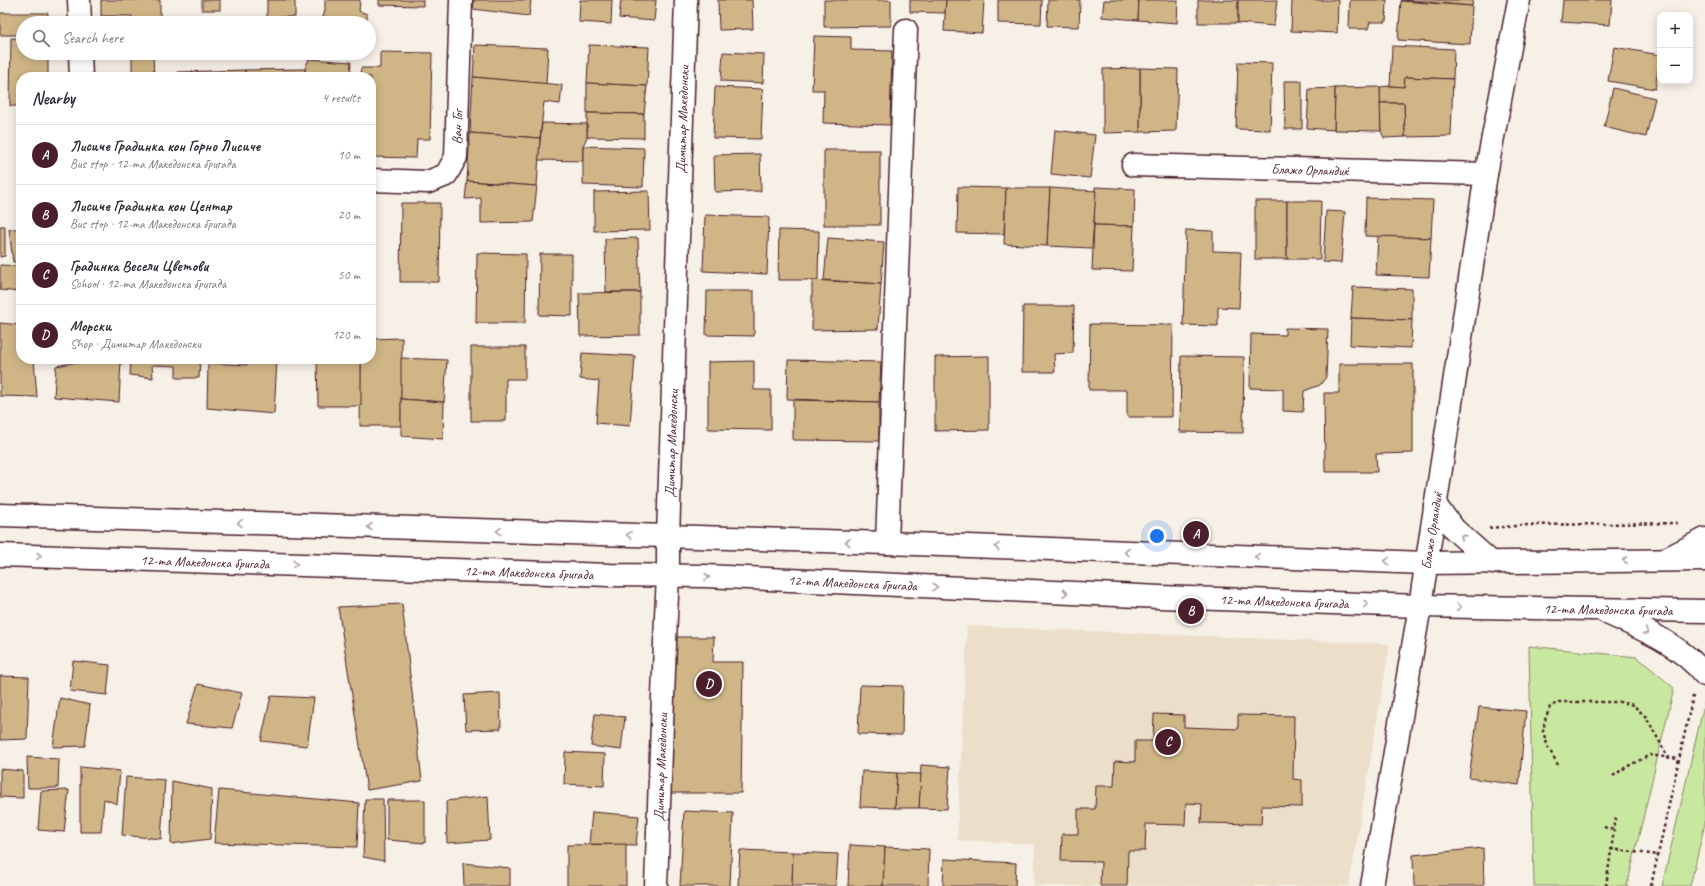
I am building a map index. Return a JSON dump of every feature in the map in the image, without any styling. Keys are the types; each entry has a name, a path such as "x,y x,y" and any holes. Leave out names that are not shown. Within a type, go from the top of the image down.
{"street":[{"path":"79,0 80,16"},
{"name":"Ван Гог","path":"376,180 428,182 446,175 456,157 461,0"},
{"name":"Димитар Македонски","path":"656,886 668,576 668,536 686,0"},
{"name":"Блажо Орландиќ","path":"1372,886 1420,606 1486,174 1519,0"},
{"path":"887,543 906,30"},
{"path":"80,60 81,72"},
{"name":"Блажо Орландиќ","path":"1133,164 1486,174"},
{"path":"1435,505 1455,530 1492,563"},
{"path":"0,515 887,543 1426,563 1664,559 1705,560"},
{"path":"1664,559 1705,539"},
{"name":"12-та Македонска бригада","path":"0,555 705,576 1160,598 1420,606 1705,611"},
{"path":"1598,610 1632,624 1674,647 1687,656 1698,682"}],"path":[{"path":"1455,530 1529,525 1686,523"},
{"path":"1651,886 1679,759 1698,682"},
{"path":"1558,765 1548,747 1543,732 1545,720 1550,707 1560,702 1620,702 1633,705 1646,717 1668,757"},
{"path":"1613,776 1626,767 1650,755 1679,759"},
{"path":"1606,886 1616,816"},
{"path":"1604,827 1614,830"},
{"path":"1611,849 1658,855"}],"shaded area":[{"path":"967,626 1390,644 1349,886 1034,886 1035,844 957,840"}],"green space":[{"path":"1529,646 1637,657 1674,688 1627,886 1534,886"},
{"path":"1705,700 1705,823 1690,886 1662,886"}],"building":[{"path":"101,0 160,0 160,16 101,16"},
{"path":"202,0 220,0 220,10 202,10"},
{"path":"267,0 295,0 295,16 267,16"},
{"path":"325,0 360,0 359,11 367,14 367,16 323,16"},
{"path":"379,0 423,0 423,6 379,5"},
{"path":"474,0 531,0 529,16 473,9"},
{"path":"580,0 612,0 611,24 579,22"},
{"path":"621,0 656,0 654,21 619,18"},
{"path":"718,0 752,0 753,29 719,30"},
{"path":"824,0 891,0 891,26 824,27"},
{"path":"910,0 946,0 945,13 910,12"},
{"path":"946,0 984,0 982,33 944,31"},
{"path":"998,0 1042,0 1041,24 998,23"},
{"path":"1048,0 1080,0 1079,27 1047,26"},
{"path":"1104,0 1139,0 1138,20 1102,17"},
{"path":"1139,0 1178,0 1177,23 1138,20"},
{"path":"1198,0 1238,0 1238,23 1198,23"},
{"path":"1238,0 1277,0 1274,26 1238,23"},
{"path":"1292,0 1338,0 1337,33 1291,31"},
{"path":"1350,0 1387,0 1386,22 1370,22 1368,29 1349,29"},
{"path":"1401,0 1473,0 1472,6"},
{"path":"1563,0 1612,0 1610,25 1561,22"},
{"path":"1401,1 1472,6 1470,44 1398,40"},
{"path":"0,13 48,13 48,16 16,16 16,35 0,35"},
{"path":"814,36 851,37 851,50 892,51 890,125 823,123 824,90 812,90"},
{"path":"11,38 16,38 16,60 48,60 48,72 16,72 16,106 10,106"},
{"path":"475,45 548,48 546,84 473,77"},
{"path":"589,45 649,47 647,86 587,83"},
{"path":"1392,46 1454,49 1453,79 1405,77 1404,87 1390,86"},
{"path":"1614,47 1657,54 1657,75 1655,89 1608,81"},
{"path":"380,52 432,53 430,139 417,139 416,158 376,157 376,72 361,72 361,68 380,68"},
{"path":"723,52 764,54 763,83 721,81"},
{"path":"132,60 153,60 154,72 132,72"},
{"path":"309,60 351,62 350,72 305,72"},
{"path":"1238,62 1272,63 1270,130 1236,129"},
{"path":"1140,68 1178,69 1176,131 1140,132"},
{"path":"1140,68 1140,132 1103,133 1103,69"},
{"path":"305,69 305,72 245,72 245,70"},
{"path":"245,70 245,72 177,72"},
{"path":"473,77 562,85 560,104 544,102 540,138 470,133"},
{"path":"1405,77 1453,79 1451,136 1405,137 1404,103 1380,103 1380,87 1404,87"},
{"path":"1284,81 1302,81 1302,129 1285,129"},
{"path":"587,83 647,86 644,114 587,113"},
{"path":"715,87 763,89 761,139 713,138"},
{"path":"1380,87 1381,131 1334,130 1335,88"},
{"path":"1335,88 1334,130 1307,128 1309,89"},
{"path":"1613,88 1655,98 1646,137 1604,127"},
{"path":"1380,103 1404,103 1405,137 1384,138 1381,131"},
{"path":"587,113 644,114 644,138 587,137"},
{"path":"542,123 587,124 587,137 583,146 583,161 538,160"},
{"path":"1055,130 1095,135 1090,178 1051,174"},
{"path":"470,133 540,138 537,186 467,181"},
{"path":"583,146 644,148 643,187 583,185"},
{"path":"824,150 880,150 880,225 824,225"},
{"path":"760,154 761,191 715,192 714,155"},
{"path":"467,181 537,186 533,222 481,223 481,198 465,199"},
{"path":"958,187 1006,188 1004,234 957,233"},
{"path":"1095,187 1135,189 1134,226 1094,225"},
{"path":"1006,188 1050,188 1047,246 1004,244"},
{"path":"1050,188 1096,191 1092,248 1047,246"},
{"path":"649,191 650,230 594,231 594,192"},
{"path":"1366,198 1433,200 1431,238 1365,236"},
{"path":"1255,201 1287,201 1287,259 1255,259"},
{"path":"1287,201 1321,201 1320,259 1287,259"},
{"path":"401,203 440,203 439,282 400,282"},
{"path":"1326,211 1345,212 1341,263 1323,262"},
{"path":"705,215 769,217 767,274 703,271"},
{"path":"1094,225 1134,226 1132,271 1092,270"},
{"path":"0,226 5,226 5,256 0,257"},
{"path":"9,229 16,229 16,262 13,262"},
{"path":"779,230 819,231 818,280 778,280"},
{"path":"1186,230 1213,231 1213,251 1241,252 1239,308 1218,307 1218,326 1183,325"},
{"path":"1378,236 1431,238 1429,277 1376,275"},
{"path":"638,238 640,292 606,292 605,239"},
{"path":"828,238 884,242 881,284 824,280"},
{"path":"477,253 526,254 525,323 476,323"},
{"path":"540,254 572,254 572,316 539,315"},
{"path":"0,265 16,266 16,292 0,290"},
{"path":"812,280 881,284 878,329 812,330"},
{"path":"1353,287 1412,289 1412,320 1351,318"},
{"path":"707,291 754,291 754,336 706,335"},
{"path":"640,292 640,335 580,336 579,293"},
{"path":"1023,306 1074,306 1073,353 1054,354 1055,372 1022,372"},
{"path":"1351,318 1412,320 1411,348 1350,345"},
{"path":"0,323 16,325 16,364 34,364 37,397 0,396"},
{"path":"1090,324 1173,325 1172,417 1127,417 1127,390 1089,390"},
{"path":"1285,328 1328,329 1326,377 1320,385 1304,391 1303,412 1283,411 1283,389 1250,388 1251,334 1285,335"},
{"path":"402,338 401,426 360,426 361,364 376,364 376,339"},
{"path":"471,347 525,347 525,379 506,379 506,421 471,421"},
{"path":"582,353 635,356 630,426 596,423 599,381 580,379"},
{"path":"989,356 989,430 935,431 935,357"},
{"path":"1181,356 1244,357 1243,433 1180,432"},
{"path":"401,358 447,360 444,402 401,399"},
{"path":"788,360 881,362 879,402 787,399"},
{"path":"754,361 754,390 771,390 771,430 708,429 708,362"},
{"path":"67,364 121,364 119,402 54,397 56,366"},
{"path":"131,364 200,364 199,378 176,378 176,366 152,365 153,378 130,375"},
{"path":"208,364 277,364 274,414 207,408"},
{"path":"317,364 361,364 361,406 318,406"},
{"path":"1339,364 1413,364 1413,453 1376,454 1377,472 1325,472 1324,393 1339,393"},
{"path":"401,399 444,402 443,439 401,436"},
{"path":"793,400 879,402 879,441 793,440"},
{"path":"402,604 422,781 367,790 338,607"},
{"path":"672,637 714,637 713,662 743,662 741,793 669,793"},
{"path":"73,661 110,665 107,695 70,691"},
{"path":"0,676 29,677 27,739 0,740"},
{"path":"198,684 242,693 232,728 186,724"},
{"path":"860,685 903,686 902,735 858,734"},
{"path":"500,693 501,729 466,730 464,695"},
{"path":"271,696 314,698 307,746 261,741"},
{"path":"60,698 90,705 85,746 53,747"},
{"path":"1479,707 1526,711 1519,785 1469,778"},
{"path":"595,714 625,717 621,750 591,746"},
{"path":"1154,714 1184,715 1184,727 1238,729 1238,715 1294,716 1293,779 1302,780 1302,807 1262,806 1261,824 1201,823 1202,804 1186,803 1185,825 1146,824 1145,851 1128,851 1127,886 1100,886 1101,862 1061,861 1062,834 1078,834 1078,809 1095,809 1096,786 1114,786 1115,761 1135,762 1135,741 1153,741"},
{"path":"565,752 605,754 604,786 564,784"},
{"path":"27,757 59,759 58,788 28,788"},
{"path":"921,765 950,767 947,809 919,808"},
{"path":"80,767 120,771 117,804 104,799 101,832 80,832"},
{"path":"0,769 23,771 23,798 0,797"},
{"path":"862,771 897,773 895,808 860,807"},
{"path":"897,773 921,774 919,808 895,808"},
{"path":"126,777 165,780 161,839 122,835"},
{"path":"172,781 212,789 210,839 171,844"},
{"path":"69,790 64,832 38,830 41,791"},
{"path":"219,790 359,803 357,847 214,843"},
{"path":"488,796 490,840 447,843 446,801"},
{"path":"365,799 383,799 384,861 363,857"},
{"path":"387,800 425,800 425,843 387,840"},
{"path":"684,811 733,813 730,886 680,886"},
{"path":"592,812 639,816 636,845 589,844"},
{"path":"626,844 626,886 567,886 567,845"},
{"path":"850,845 885,847 883,886 848,886"},
{"path":"885,847 929,849 928,886 883,886"},
{"path":"1483,848 1484,886 1414,886 1413,855"},
{"path":"740,850 793,852 792,886 738,886"},
{"path":"793,852 838,854 836,886 792,886"},
{"path":"944,859 1016,863 1015,886 943,886"},
{"path":"463,863 510,868 510,886 464,886"}],"place":[{"name":"Лисиче Градинка кон Горно Лисиче","path":"1196,534"},
{"name":"Лисиче Градинка кон Центар","path":"1191,611"},
{"name":"Морски","path":"709,684"},
{"name":"Градинка Весели Цветови","path":"1168,742"}]}
